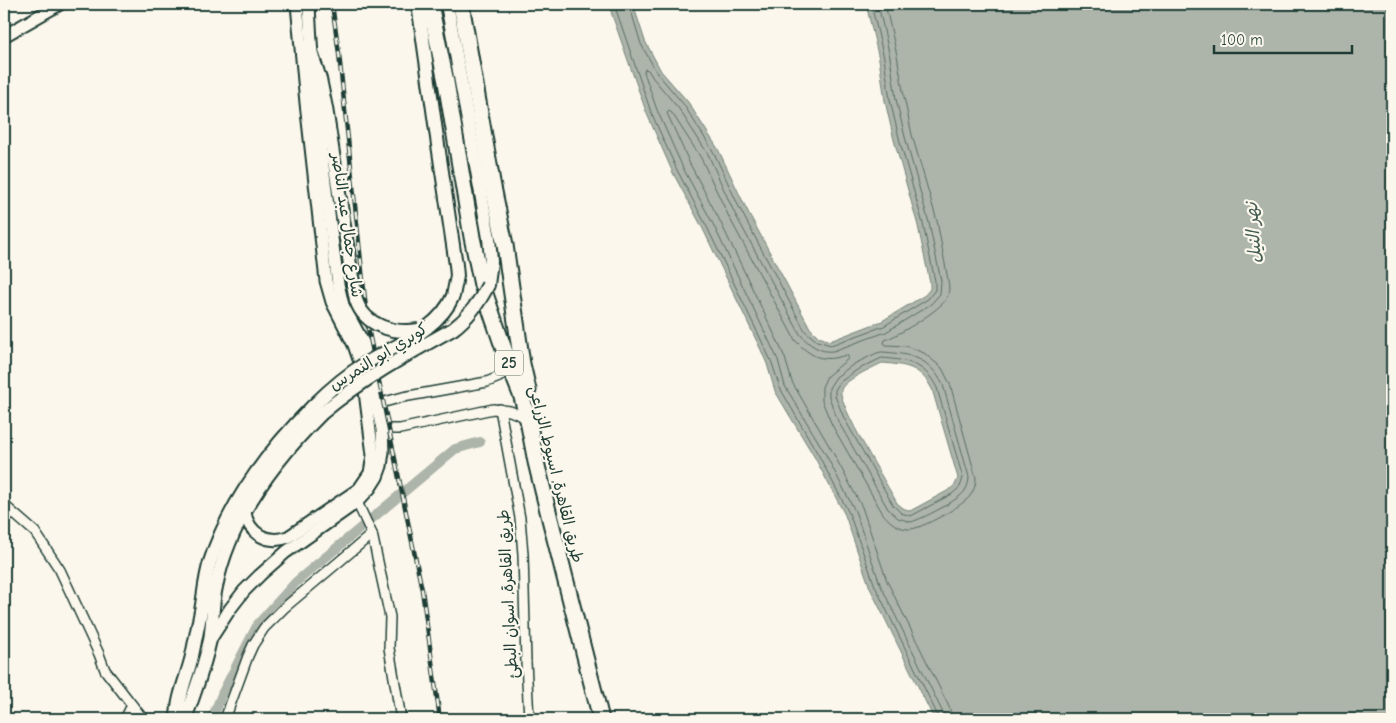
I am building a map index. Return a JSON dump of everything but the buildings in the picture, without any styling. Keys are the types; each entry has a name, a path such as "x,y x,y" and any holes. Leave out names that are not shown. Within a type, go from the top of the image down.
{"highway":[{"name":"طريق القاهرة, اسيوط الزراعى","path":"430,4 446,82 476,264 490,311 518,386 528,420 550,519 601,719"},
{"name":"طريق القاهرة, اسيوط الزراعى","path":"461,4 505,245 524,374 567,557 608,719"}],"main road":[{"name":"كوبري ابو النمرس","path":"184,719 210,640 215,589 220,571 229,544 260,487 341,381 366,363 424,330 444,312 453,296 457,276 456,265 418,4"},
{"name":"كوبري ابو النمرس","path":"177,719 210,562 242,496 262,464 286,434 317,410 342,397 377,372 462,322 472,312 488,285 491,262 490,244 447,4"},
{"path":"311,52 320,79 326,108 356,301 368,318 381,326 396,331 424,330"}],"street":[{"path":"4,36 60,4"},
{"name":"شارع جمال عبد الناصر","path":"245,513 248,525 262,537 274,540 288,538 359,489 370,473 373,462 362,368 354,345 332,302 326,281 297,4"},
{"name":"شارع جمال عبد الناصر","path":"210,640 230,609 260,575 286,552 359,507 377,477 381,466 383,452 382,429 364,344 350,320 340,294 318,129 309,4"},
{"path":"377,404 494,380 510,367"},
{"path":"382,429 406,428 493,409 515,413 528,420"},
{"name":"طريق القاهرة, اسوان البطئ","path":"500,409 520,518 529,719"},
{"path":"4,505 34,532 60,570 99,654 104,670 143,719"},
{"path":"359,507 370,530 390,617 389,648 402,719"},
{"path":"225,719 248,656 264,628 370,530"},
{"path":"125,719 132,706"}],"water":[{"name":"نهر النيل","path":"609,4 633,4 645,41 661,71 688,102 718,149 745,206 810,328 819,337 830,341 882,321 925,295 930,289 918,226 885,101 879,59 866,4 1392,4 1392,719 934,719 870,588 845,515 815,458 775,391 761,350 702,227 673,173 647,114","holes":["882,363 911,368 927,381 932,389 958,478 955,485 949,490 910,511 897,503 855,427 842,398 841,390 847,382"]}],"waterway":[{"path":"212,719 223,692 258,624 296,582 455,449 480,442"}],"railway":[{"path":"332,4 368,328 422,590 440,719"}]}
